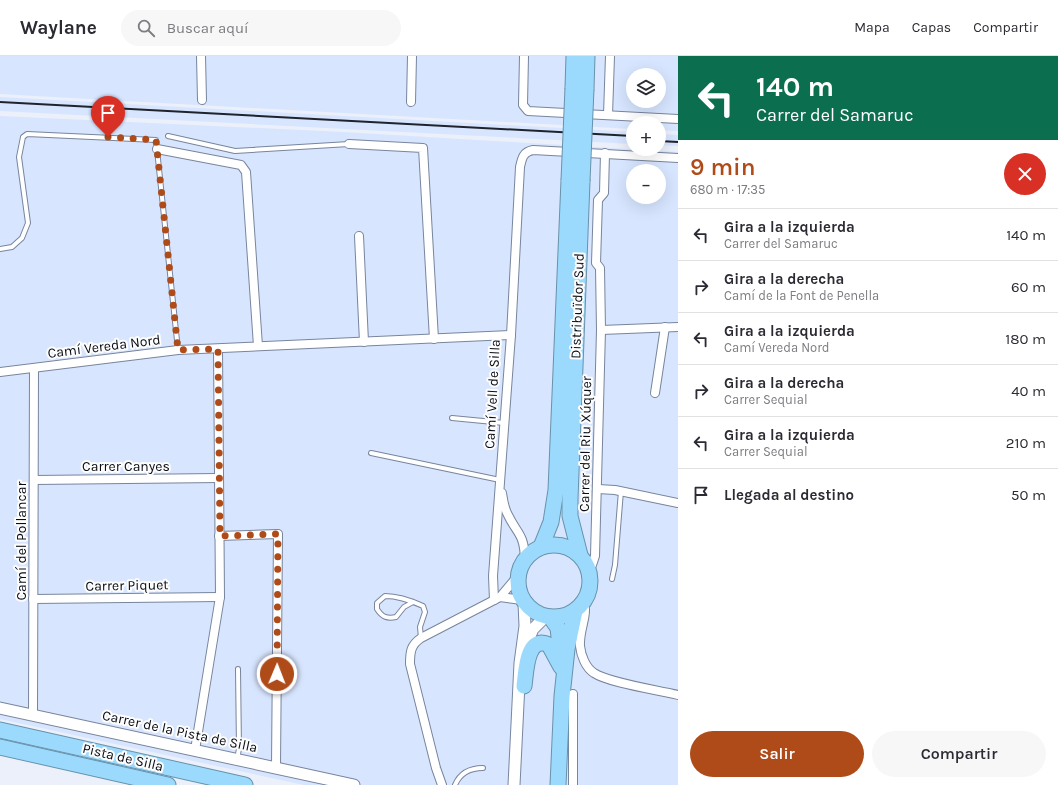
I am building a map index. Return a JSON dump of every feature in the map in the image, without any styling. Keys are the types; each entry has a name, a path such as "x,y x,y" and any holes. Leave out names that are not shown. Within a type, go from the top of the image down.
{"highway":[{"name":"Distribuïdor Sud","path":"574,56 579,88 570,516 580,555"},
{"name":"Distribuïdor Sud","path":"579,88 587,56"},
{"name":"Distribuïdor Sud","path":"541,547 551,522 556,490 576,181"},
{"path":"558,785 568,695 567,649 580,606 589,591 590,580 588,569 580,555 562,545 551,544 541,547 532,552 525,559 517,577 518,589 523,601 533,612 548,617 563,616 580,606"},
{"path":"548,617 558,628 560,637 561,668 568,695"},
{"path":"524,686 529,654 534,646 542,643 549,646 561,668"},
{"name":"Pista de Silla","path":"0,730 245,785"},
{"name":"Pista de Silla","path":"0,747 168,785"}],"street":[{"path":"201,56 202,100"},
{"path":"411,102 412,56"},
{"path":"524,56 524,105 528,111 678,119"},
{"path":"608,115 610,56"},
{"path":"349,144 423,148 434,339"},
{"path":"157,150 242,165 246,172 258,346"},
{"path":"511,335 520,167 523,155 528,151 534,150 678,158"},
{"name":"Carrer del Riu Xúquer","path":"588,569 592,566 595,556 598,489 601,330 600,268 596,263 598,200 604,193 605,153"},
{"path":"359,236 364,342"},
{"path":"655,393 665,327"},
{"path":"601,330 678,327"},
{"name":"Camí Vell de Silla","path":"258,346 511,335 493,576 497,599"},
{"name":"Camí Vereda Nord","path":"0,372 178,350 258,346"},
{"path":"195,750 220,598 218,349"},
{"name":"Camí del Pollancar","path":"33,715 34,368"},
{"name":"Carrer Canyes","path":"34,480 219,478"},
{"path":"500,480 508,515 520,533 523,541 525,559"},
{"path":"598,489 621,491 678,503"},
{"path":"220,536 278,534 276,767"},
{"path":"442,785 436,768 410,664 410,650 414,643 421,638 497,599 517,577"},
{"name":"Carrer Piquet","path":"33,599 220,598"},
{"path":"497,599 523,601 525,626 520,655 514,785"},
{"path":"580,606 586,608 580,630 580,652 586,665 594,673 606,678 678,695"},
{"path":"520,785 526,645 533,629 548,617"},
{"path":"568,695 572,785"},
{"name":"Carrer de la Pista de Silla","path":"0,708 354,785"},
{"path":"434,785 436,768"}],"lane":[{"path":"0,249 12,247 22,238 28,223 19,157 23,137 29,133 156,140 178,350"},
{"path":"168,136 235,151 349,144"},
{"path":"452,418 504,423"},
{"path":"371,453 500,480"},
{"path":"612,579 616,565 621,491"},
{"path":"413,602 404,607 396,618 386,618 377,609 377,603 385,596 391,596 413,602 423,606 425,609 420,627 421,638"},
{"path":"237,759 239,749 238,669"},
{"path":"454,785 457,779 463,774 474,768 483,768"}],"shaded area":[{"path":"0,56 678,56 678,131 666,130 666,116 626,116 626,129 0,94"},
{"path":"0,97 626,132 626,144 0,111"},
{"path":"0,116 343,132 626,149 626,156 666,156 666,151 678,152 678,785 304,785 0,719"},
{"path":"666,134 678,135 678,146 666,145"}],"railway":[{"path":"0,102 626,136"},
{"path":"666,141 678,142"}],"route":[{"path":"108,137 156,140 178,350 218,349 220,536 278,534 277,674"}]}
